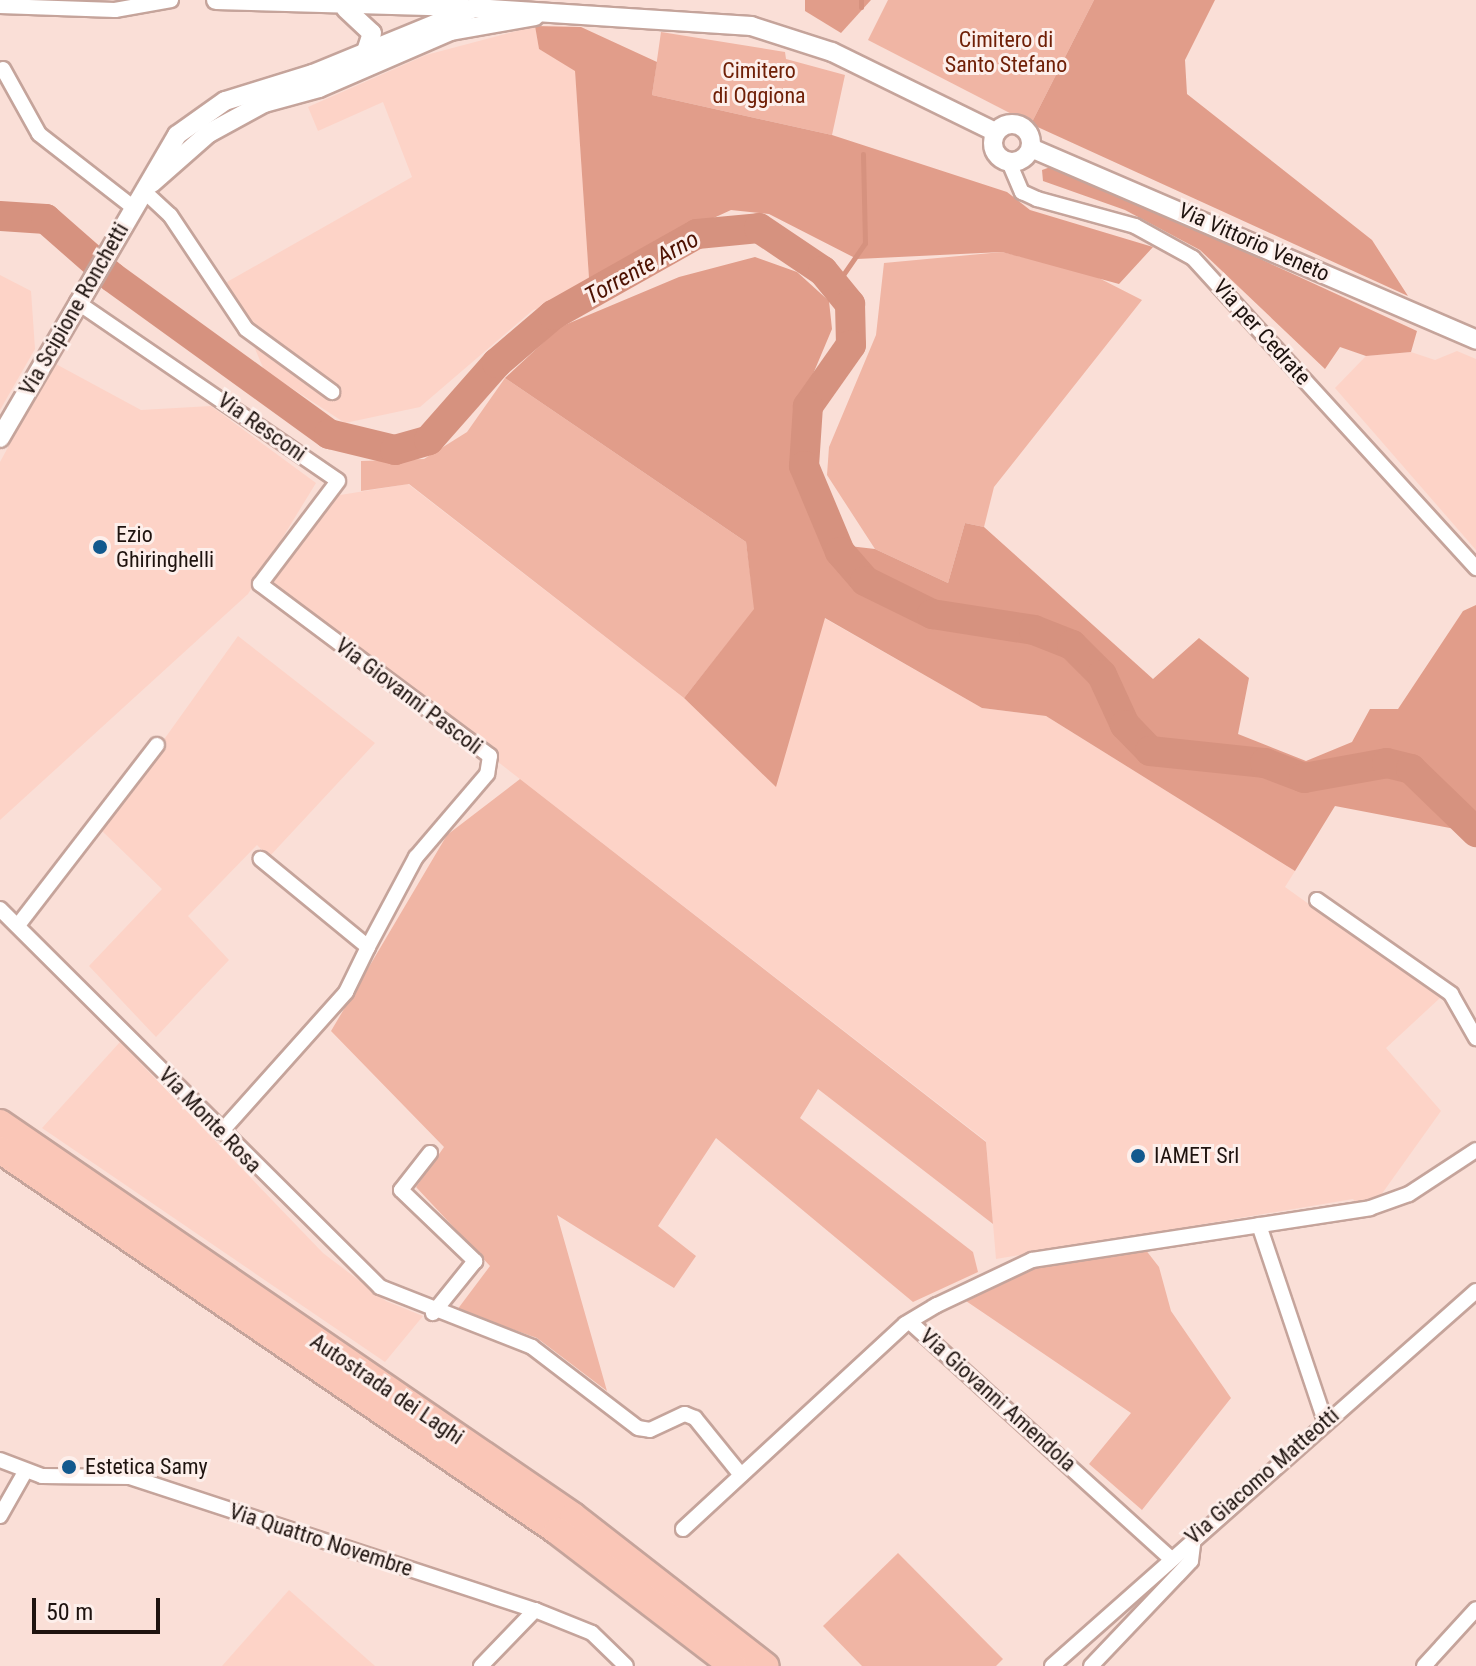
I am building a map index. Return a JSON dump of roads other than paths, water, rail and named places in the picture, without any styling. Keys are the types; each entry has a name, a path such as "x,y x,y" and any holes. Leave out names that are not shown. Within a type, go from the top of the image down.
{"highway":[{"name":"Autostrada dei Laghi","path":"0,1123 573,1516 766,1666"},
{"name":"Autostrada dei Laghi","path":"0,1150 557,1531 733,1666"}],"street":[{"path":"0,6 115,10 171,0"},
{"path":"216,0 344,8 474,8"},
{"path":"344,8 372,33 366,52"},
{"name":"Via Vittorio Veneto","path":"414,38 474,8 703,18 794,37 995,132 1019,124 1031,148 1476,340"},
{"path":"387,9 414,38"},
{"name":"Via Vittorio Veneto","path":"414,38 477,24 567,12"},
{"name":"Via Scipione Ronchetti","path":"0,438 109,247 148,187 164,152 198,117 260,87 414,38"},
{"name":"Via Scipione Ronchetti","path":"148,187 234,117 414,38"},
{"path":"3,69 39,134 134,208"},
{"path":"995,132 994,151 1009,162 1031,148"},
{"name":"Via per Cedrate","path":"1009,162 1029,196 1135,226 1193,258 1476,568"},
{"path":"148,187 246,329 332,392"},
{"name":"Via Resconi","path":"81,296 338,481 260,584"},
{"name":"Via Giovanni Pascoli","path":"221,1132 346,992 416,857 487,774 490,756 260,584"},
{"path":"19,924 157,745"},
{"path":"261,859 368,947"},
{"path":"1317,900 1451,994 1476,1038"},
{"name":"Via Monte Rosa","path":"0,909 19,924 359,1269 433,1313 532,1347 638,1428 685,1414 695,1418 741,1475"},
{"path":"911,1323 1032,1260 1370,1208 1409,1194 1476,1150"},
{"path":"430,1153 401,1190 475,1261 433,1313"},
{"path":"1259,1225 1325,1421"},
{"name":"Via Giacomo Matteotti","path":"1052,1666 1169,1557 1476,1291"},
{"name":"Via Giovanni Amendola","path":"683,1529 911,1323 1169,1557"},
{"name":"Via Quattro Novembre","path":"0,1460 25,1472 130,1477 535,1610 592,1633 626,1666"},
{"path":"0,1516 25,1472"},
{"path":"1091,1666 1191,1561 1194,1535"},
{"path":"481,1666 535,1610"},
{"path":"1424,1666 1474,1617"}],"waterway":[{"path":"861,0 861,7"},
{"path":"836,285 865,243 863,154"},
{"name":"Torrente Arno","path":"0,216 46,219 112,277 329,434 395,450 429,440 497,363 553,315 697,234 759,228 823,271 850,304 851,345 808,406 804,466 840,552 865,581 932,614 1034,630 1072,645 1102,675 1125,725 1150,751 1265,763 1304,778 1387,763 1411,769 1476,832"}],"place":[{"name":"Ezio Ghiringhelli","path":"100,547"},
{"name":"IAMET Srl","path":"1138,1156"},
{"name":"Estetica Samy","path":"69,1467"}],"park label":[{"name":"Cimitero di Santo Stefano","path":"1006,52"},
{"name":"Cimitero di Oggiona","path":"759,82"}]}
